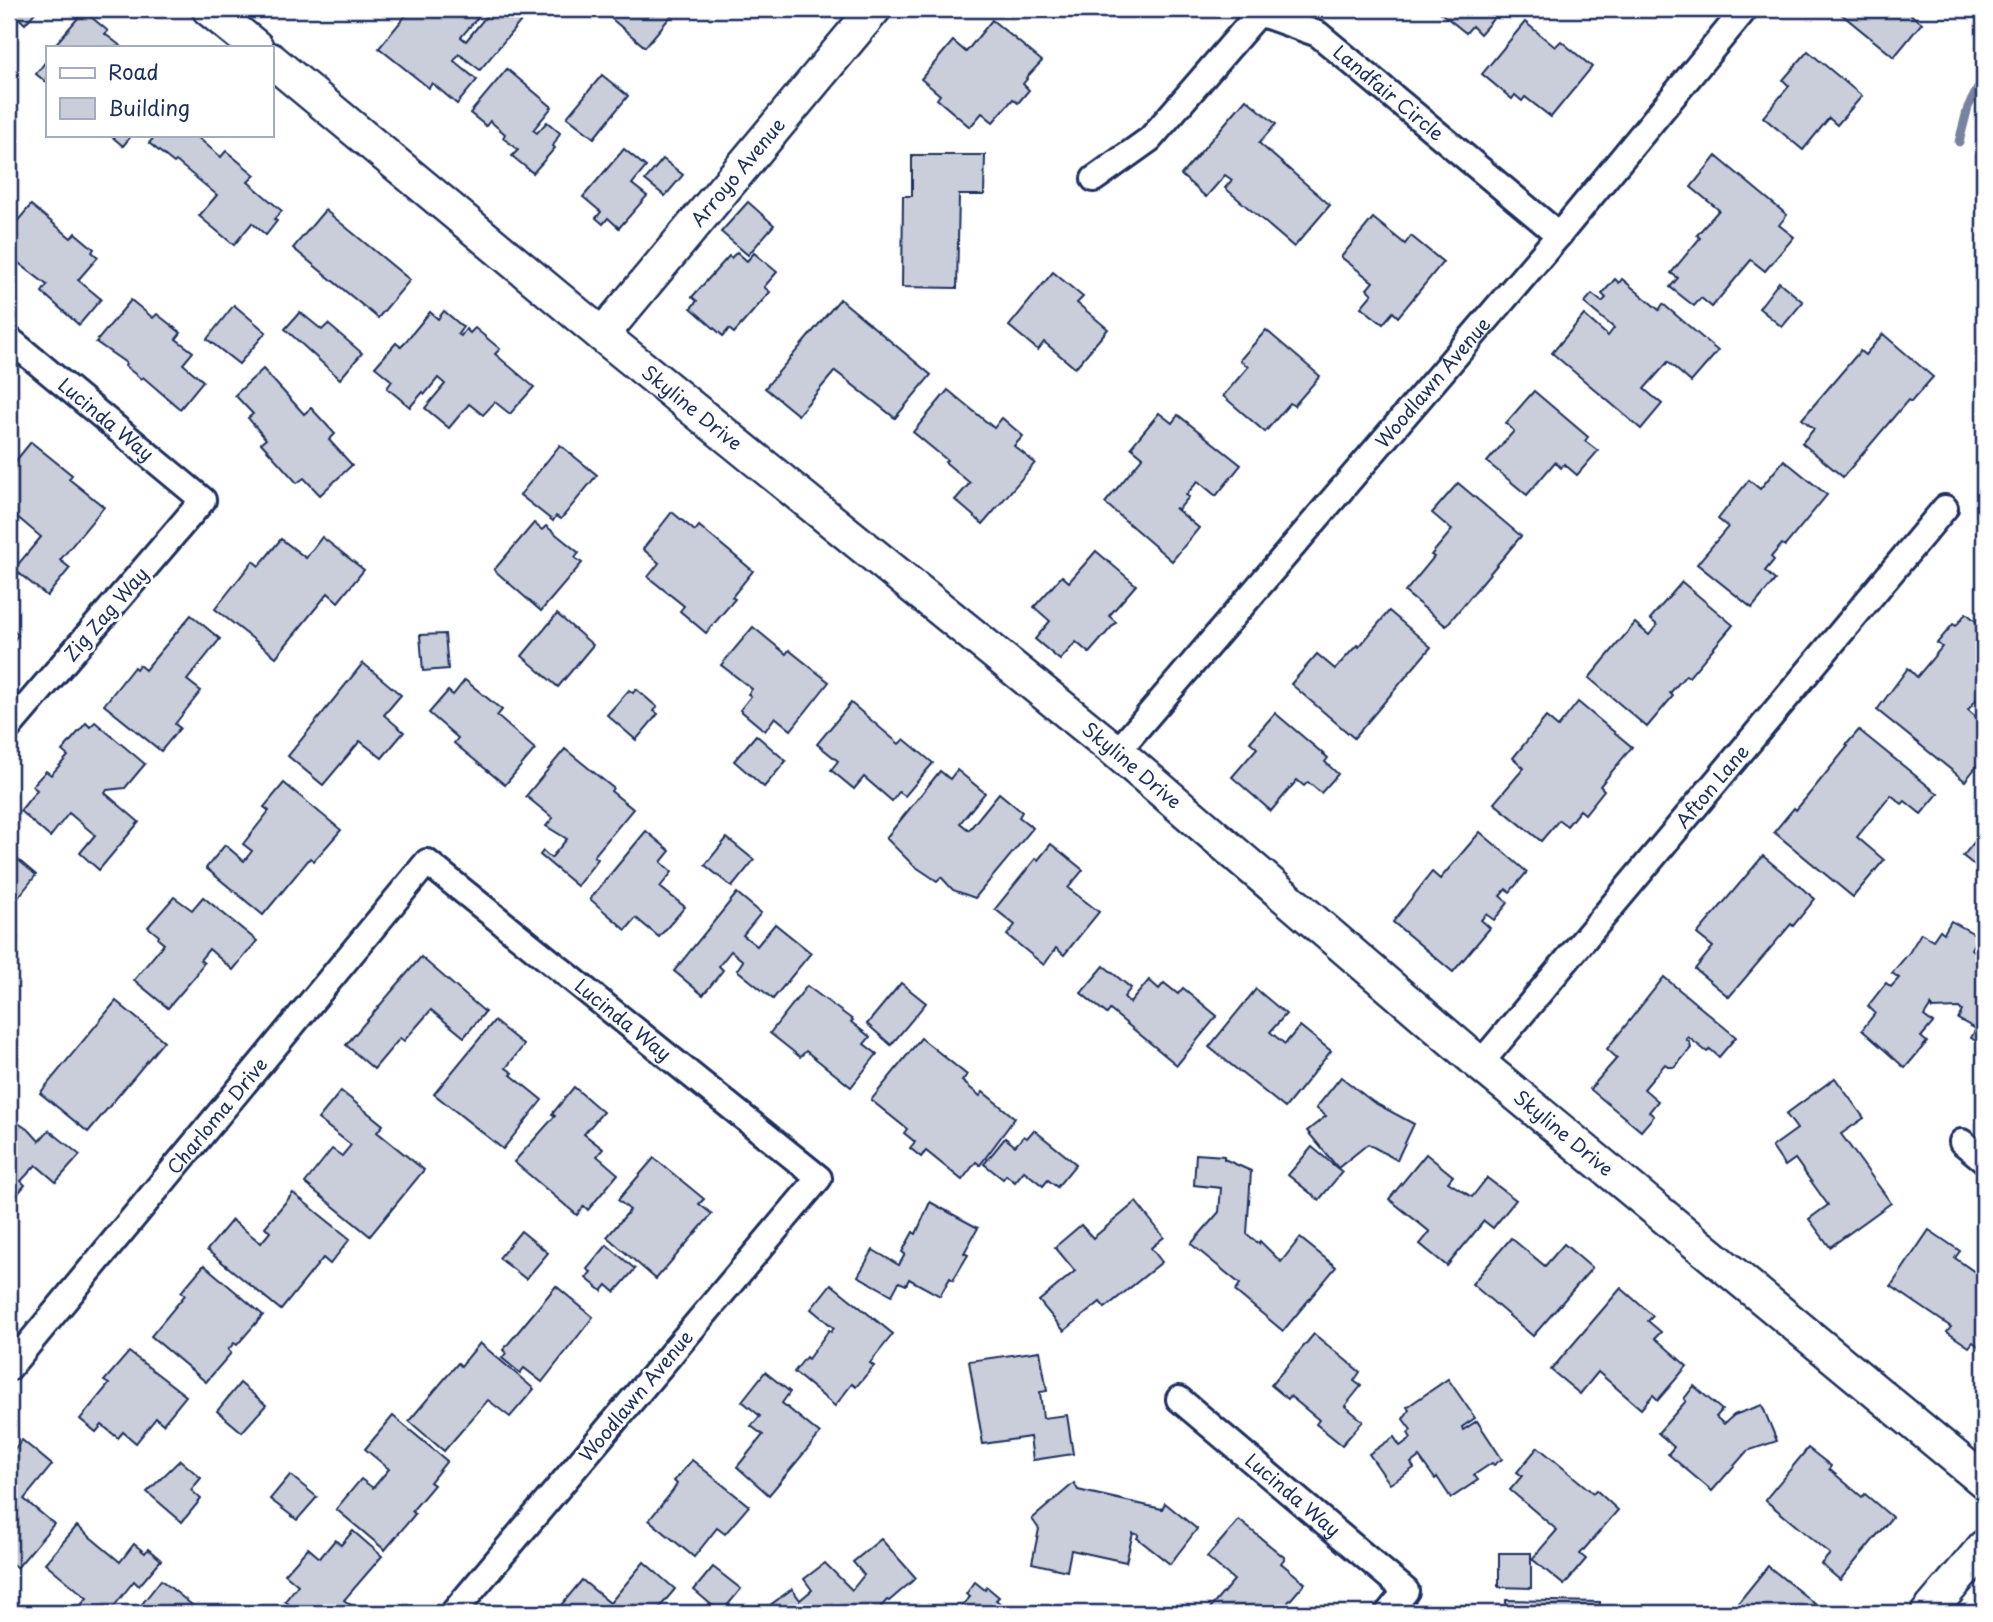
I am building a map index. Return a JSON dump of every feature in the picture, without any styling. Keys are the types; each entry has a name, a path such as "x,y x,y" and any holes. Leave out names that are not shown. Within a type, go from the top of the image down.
{"street":[{"path":"209,9 255,46"},
{"name":"Arroyo Avenue","path":"602,335 874,9"},
{"name":"Woodlawn Avenue","path":"1117,752 1559,234 1745,9"},
{"name":"Landfair Circle","path":"1094,179 1150,139 1259,13 1318,34 1559,234"},
{"name":"Skyline Drive","path":"273,62 602,335 1117,752 1480,1064 1984,1481"},
{"name":"Lucinda Way","path":"9,339 203,500"},
{"name":"Zig Zag Way","path":"9,727 203,500"},
{"name":"Afton Lane","path":"1480,1064 1945,508"},
{"name":"Lucinda Way","path":"427,862 819,1178"},
{"name":"Charloma Drive","path":"9,1368 427,862"},
{"path":"1962,1142 1984,1160"},
{"name":"Woodlawn Avenue","path":"453,1613 819,1178"},
{"name":"Lucinda Way","path":"1179,1399 1406,1591 1388,1613"},
{"path":"1928,1613 1984,1547"}],"building":[{"path":"9,9 38,9 25,24"},
{"path":"411,9 472,9 480,15 461,37 466,41 492,9 531,9 480,70 459,54 454,61 477,80 457,104 432,83 429,88 379,48"},
{"path":"600,9 677,9 645,47"},
{"path":"1436,9 1502,9 1480,34 1472,26 1466,33"},
{"path":"1843,9 1917,9 1911,15 1922,23 1894,57 1840,13"},
{"path":"84,11 108,31 105,34 121,46 54,46"},
{"path":"992,20 1042,61 1026,78 1023,84 1029,90 1018,103 1013,99 993,122 982,113 970,127 937,99 940,95 921,79 953,41 966,52"},
{"path":"1525,22 1555,47 1561,41 1592,67 1551,117 1525,97 1522,101 1515,95 1512,99 1482,74"},
{"path":"1808,51 1862,96 1837,125 1829,118 1803,150 1763,117 1789,86 1783,80"},
{"path":"46,61 46,82 36,74"},
{"path":"507,69 552,107 533,130 537,133 547,122 560,133 553,146 555,148 533,173 512,156 518,150 503,138 505,134 490,121 486,126 470,113"},
{"path":"602,75 628,96 594,138 567,117"},
{"path":"1246,99 1276,124 1259,143 1330,205 1294,247 1225,188 1232,180 1225,175 1206,197 1181,175"},
{"path":"111,136 131,136 123,146"},
{"path":"155,136 196,136 221,157 226,151 255,175 248,182 282,211 274,219 277,221 266,235 252,223 234,245 199,216 217,195 176,161 174,163 149,143"},
{"path":"624,149 646,167 632,184 647,196 619,228 608,218 603,224 596,218 601,212 583,197"},
{"path":"912,155 985,155 984,195 959,195 957,288 902,287 903,196 912,196"},
{"path":"1716,156 1787,215 1779,225 1794,237 1765,271 1751,260 1712,307 1701,298 1694,306 1670,287 1678,278 1671,273 1700,238 1697,235 1719,210 1691,187"},
{"path":"663,159 683,175 665,196 645,180"},
{"path":"748,202 774,225 748,255 721,232"},
{"path":"31,205 71,238 75,233 94,249 92,252 98,257 78,280 101,299 79,325 42,292 47,285 12,258 9,262 9,231"},
{"path":"325,210 410,280 378,318 293,248"},
{"path":"1373,218 1405,244 1411,236 1443,262 1398,317 1393,312 1383,324 1361,307 1372,294 1367,289 1373,282 1341,257"},
{"path":"737,252 747,261 754,253 777,272 764,287 770,292 734,333 729,329 723,336 691,308 697,301 692,297 729,256 731,258"},
{"path":"1053,272 1083,297 1077,303 1108,329 1075,368 1044,342 1038,350 1009,326"},
{"path":"1615,279 1619,283 1622,279 1659,310 1663,304 1718,351 1691,382 1668,362 1644,389 1662,404 1641,429 1552,353 1584,315 1608,336 1614,328 1584,303 1592,294 1602,302 1606,298 1602,294"},
{"path":"1779,282 1803,302 1782,327 1759,308"},
{"path":"840,299 931,375 895,418 835,371 798,415 765,388"},
{"path":"131,300 153,318 157,314 181,333 176,339 193,352 183,364 203,381 180,409 143,377 141,379 125,366 126,363 96,342"},
{"path":"234,305 266,332 239,364 207,339"},
{"path":"444,311 463,327 458,334 461,336 466,329 470,333 475,328 500,349 495,354 534,387 510,414 495,402 483,415 469,404 449,428 425,408 445,384 438,378 410,407 387,388 392,381 375,367 396,343 401,347 430,312 438,319"},
{"path":"300,312 322,330 328,324 362,353 340,379 285,329"},
{"path":"1266,330 1320,376 1294,406 1290,403 1265,432 1223,396 1248,367 1240,360"},
{"path":"1883,334 1933,377 1911,402 1908,400 1843,477 1802,443 1814,429 1802,419 1860,351 1865,355"},
{"path":"263,369 304,414 311,408 335,434 329,440 352,465 320,495 304,478 297,483 261,443 266,439 248,418 253,414 235,395"},
{"path":"948,390 994,428 1002,418 1023,436 1014,446 1035,463 983,524 955,500 970,483 913,432"},
{"path":"1534,391 1588,437 1585,441 1598,451 1577,475 1564,464 1561,468 1555,462 1527,495 1487,462 1514,431 1506,423"},
{"path":"1159,413 1172,423 1178,415 1241,465 1216,496 1198,481 1179,509 1175,508 1199,528 1172,561 1105,503 1143,457 1131,447"},
{"path":"31,442 72,475 69,479 104,507 60,560 70,568 47,596 14,569 41,537 9,510 9,469"},
{"path":"560,445 597,475 561,519 556,516 553,521 520,495"},
{"path":"1784,460 1827,495 1785,546 1782,544 1771,557 1774,560 1765,571 1775,580 1752,608 1697,564 1728,527 1718,519 1749,480 1760,489"},
{"path":"1458,483 1521,536 1446,626 1405,592 1452,530 1432,513"},
{"path":"672,512 695,531 699,526 753,571 732,597 735,599 706,633 680,611 684,606 648,577 659,563 643,549"},
{"path":"534,523 542,530 546,526 579,553 575,558 582,563 541,611 494,570"},
{"path":"322,537 364,570 338,602 328,593 276,657 215,609 253,561 259,566 281,539 306,558"},
{"path":"1096,551 1136,585 1109,616 1116,622 1089,653 1076,642 1060,660 1035,639 1050,621 1034,607 1062,576 1069,582"},
{"path":"1682,582 1733,625 1689,677 1686,675 1670,693 1673,696 1647,727 1589,678 1635,623 1649,635 1657,625 1650,619"},
{"path":"1389,611 1431,647 1354,738 1291,684 1317,654 1335,669 1357,645 1359,647"},
{"path":"1966,613 1984,628 1984,690 1968,710 1984,724 1984,757 1965,781 1877,710 1908,668 1917,677 1942,647 1937,643"},
{"path":"557,614 593,645 558,687 522,656"},
{"path":"191,615 220,639 187,680 201,691 175,724 180,728 161,751 104,705 134,667 136,669 139,665 145,670"},
{"path":"9,626 18,635 9,646"},
{"path":"753,627 786,654 789,650 829,682 791,730 775,717 765,731 740,710 751,696 748,694 752,689 721,665"},
{"path":"445,634 448,669 423,671 420,635"},
{"path":"363,663 401,695 384,715 404,732 382,758 360,741 323,785 288,756"},
{"path":"465,680 502,710 497,716 535,749 505,785 454,743 458,738 429,713 448,691 453,695"},
{"path":"636,689 657,707 654,711 658,714 636,740 607,715 629,690 633,693"},
{"path":"1578,702 1632,747 1600,786 1604,790 1585,814 1580,810 1567,826 1559,820 1541,841 1494,803 1524,768 1513,758 1546,717 1558,727"},
{"path":"851,703 899,744 904,739 933,763 905,796 899,792 892,801 864,777 854,789 831,770 838,761 817,744"},
{"path":"1275,713 1328,758 1325,762 1338,774 1321,793 1308,782 1304,786 1297,780 1271,811 1232,777 1257,748 1250,742"},
{"path":"95,722 145,764 125,788 107,790 105,793 139,822 99,870 80,853 95,835 69,813 50,837 20,811 37,790 32,786 46,771 51,775 68,756 62,751 86,723 90,727"},
{"path":"1859,730 1938,794 1921,814 1905,801 1902,804 1891,795 1857,837 1884,860 1853,897 1774,832 1806,798"},
{"path":"756,735 786,761 764,787 734,761"},
{"path":"565,749 613,788 611,791 633,809 594,856 598,859 577,886 540,855 543,851 551,858 567,839 546,826 553,818 526,796"},
{"path":"957,770 985,793 960,823 969,830 999,793 1022,812 1019,817 1033,828 975,898 953,890 941,877 937,881 913,865 886,838 940,771 950,779"},
{"path":"284,783 341,830 314,861 310,858 263,915 206,868 225,845 244,861 252,851 243,844 269,811 264,807"},
{"path":"1984,830 1984,873 1963,856"},
{"path":"646,831 670,851 661,862 672,872 660,887 685,907 659,937 636,918 626,930 590,899"},
{"path":"1480,832 1527,872 1510,892 1506,889 1500,896 1508,903 1494,920 1486,914 1481,920 1490,928 1453,972 1393,922 1432,872 1440,879"},
{"path":"727,838 754,860 732,887 705,865"},
{"path":"1051,844 1083,870 1068,888 1099,912 1064,955 1056,948 1044,965 1007,935 1015,925 995,909 1036,858 1038,860"},
{"path":"9,852 36,875 9,909"},
{"path":"1763,856 1815,899 1729,997 1695,969 1713,947 1697,934"},
{"path":"737,893 761,913 743,935 757,946 775,924 811,953 773,999 737,970 743,961 731,951 719,966 723,970 703,995 674,971"},
{"path":"174,897 192,910 203,897 257,941 233,970 209,949 200,960 204,963 198,973 168,1008 134,980 164,944 148,927"},
{"path":"1951,921 1978,936 1971,949 1984,956 1984,1046 1971,1038 1976,1029 1958,1019 1962,1011 1959,1008 1932,1009 1931,1005 1924,1016 1933,1023 1921,1037 1927,1042 1905,1068 1862,1030 1875,1013 1868,1006 1886,983 1891,987 1899,978 1892,973 1921,933 1933,940 1940,930 1944,933"},
{"path":"9,930 18,938 9,950"},
{"path":"421,957 485,1012 464,1037 431,1010 404,1041 400,1038 374,1069 346,1045"},
{"path":"1104,966 1131,988 1124,997 1130,1003 1149,980 1159,989 1164,983 1178,994 1183,988 1217,1016 1177,1065 1110,1010 1107,1014 1081,993"},
{"path":"1664,977 1736,1037 1719,1057 1710,1049 1707,1052 1688,1037 1686,1039 1691,1048 1675,1067 1665,1064 1644,1089 1658,1101 1649,1112 1654,1116 1641,1131 1590,1089 1617,1058 1607,1049"},
{"path":"901,983 926,1003 891,1045 867,1024"},
{"path":"807,986 853,1020 851,1022 870,1037 864,1044 877,1054 851,1087 806,1051 800,1057 770,1033"},
{"path":"1256,989 1286,1014 1270,1032 1285,1044 1300,1026 1331,1051 1285,1108 1209,1047"},
{"path":"116,1001 164,1041 88,1132 40,1093"},
{"path":"494,1021 524,1045 506,1068 542,1100 503,1149 434,1094"},
{"path":"921,1038 967,1075 962,1081 980,1096 983,1092 1015,1118 980,1165 976,1162 962,1180 926,1151 921,1157 910,1148 915,1142 904,1133 907,1129 871,1100"},
{"path":"1341,1077 1373,1102 1414,1124 1397,1160 1368,1144 1338,1168 1307,1131 1326,1116 1316,1108"},
{"path":"1835,1078 1864,1118 1841,1134 1891,1203 1830,1247 1809,1219 1828,1205 1795,1159 1785,1166 1772,1147 1797,1129 1786,1114"},
{"path":"574,1087 603,1112 584,1134 603,1149 597,1156 618,1174 588,1210 584,1206 577,1215 514,1162 555,1116 552,1114"},
{"path":"341,1091 383,1125 377,1132 424,1170 370,1236 305,1183 332,1149 342,1156 351,1145 318,1119"},
{"path":"9,1117 30,1131 39,1141 49,1130 80,1155 56,1182 36,1165 21,1181 25,1185 9,1204"},
{"path":"1034,1130 1076,1164 1057,1187 1048,1180 1043,1186 1024,1171 1015,1182 1006,1175 1003,1179 984,1164 1005,1138 1015,1146"},
{"path":"1312,1147 1342,1172 1319,1200 1288,1175"},
{"path":"1196,1154 1224,1156 1224,1159 1251,1171 1247,1234 1259,1244 1260,1241 1281,1262 1300,1238 1336,1267 1283,1331 1235,1291 1240,1284 1191,1244 1219,1212 1221,1188 1194,1185"},
{"path":"1426,1154 1453,1176 1448,1182 1472,1197 1487,1178 1516,1200 1493,1228 1484,1221 1447,1266 1420,1244 1430,1232 1389,1199"},
{"path":"654,1158 704,1199 699,1204 712,1214 656,1279 607,1237 630,1210 618,1200"},
{"path":"293,1193 350,1239 330,1264 323,1258 281,1310 207,1250 232,1220 261,1243 270,1232 265,1227"},
{"path":"930,1202 978,1228 964,1253 968,1255 940,1296 909,1279 906,1285 899,1282 892,1295 858,1276 873,1250 899,1265 905,1254 902,1252 913,1232 916,1234"},
{"path":"1136,1202 1164,1237 1151,1248 1162,1262 1105,1308 1100,1302 1064,1331 1039,1301 1075,1271 1055,1247 1081,1225 1093,1238"},
{"path":"1929,1230 1960,1251 1955,1258 1975,1272 1980,1265 1984,1268 1984,1350 1973,1342 1969,1347 1947,1332 1951,1327 1891,1286"},
{"path":"521,1231 548,1253 526,1279 499,1258"},
{"path":"1511,1238 1545,1266 1564,1244 1592,1268 1533,1336 1472,1284"},
{"path":"607,1245 635,1269 615,1292 607,1285 602,1291 586,1278 591,1272 587,1269"},
{"path":"204,1265 263,1315 237,1345 234,1343 228,1350 231,1353 206,1382 151,1336 185,1295 181,1292"},
{"path":"831,1284 893,1334 870,1363 874,1366 856,1387 852,1384 835,1406 794,1372 806,1357 808,1359 829,1330 831,1332 834,1328 811,1309"},
{"path":"556,1286 593,1317 542,1382 524,1368 520,1373 502,1358 506,1353 503,1350"},
{"path":"1621,1288 1653,1316 1648,1321 1661,1332 1655,1338 1687,1366 1658,1400 1653,1395 1641,1409 1598,1372 1580,1394 1551,1370"},
{"path":"1314,1334 1360,1372 1354,1381 1361,1386 1345,1406 1363,1421 1342,1445 1316,1424 1319,1420 1290,1396 1288,1399 1271,1385"},
{"path":"480,1343 534,1389 510,1417 488,1400 444,1451 409,1421 458,1363 461,1366"},
{"path":"1040,1351 1047,1391 1040,1392 1043,1418 1067,1415 1073,1454 1033,1460 1030,1437 983,1444 969,1361"},
{"path":"129,1352 186,1396 163,1424 156,1418 136,1443 123,1432 118,1438 102,1425 96,1432 80,1419 109,1384 104,1381"},
{"path":"765,1372 790,1392 782,1403 820,1434 769,1495 737,1467 763,1435 751,1426 760,1416 742,1401"},
{"path":"1448,1379 1475,1418 1462,1427 1463,1430 1477,1421 1502,1459 1474,1475 1478,1480 1451,1498 1419,1457 1411,1463 1414,1468 1390,1484 1369,1454 1394,1437 1400,1446 1411,1438 1408,1433 1411,1430 1403,1419 1409,1410 1407,1407"},
{"path":"240,1383 266,1405 242,1432 217,1411"},
{"path":"1694,1386 1722,1410 1716,1417 1724,1424 1734,1415 1762,1405 1777,1441 1747,1451 1712,1491 1668,1454 1674,1447 1658,1433 1686,1401 1684,1399"},
{"path":"393,1416 447,1461 430,1482 434,1485 412,1511 415,1514 385,1550 336,1509 361,1479 373,1488 389,1469 365,1449"},
{"path":"22,1440 52,1465 24,1499 54,1524 17,1568 9,1561 9,1455"},
{"path":"1538,1447 1593,1493 1596,1490 1618,1510 1580,1554 1586,1559 1564,1585 1532,1559 1557,1530 1510,1490 1522,1476 1517,1472"},
{"path":"1808,1448 1831,1466 1829,1469 1862,1497 1865,1494 1892,1517 1840,1580 1821,1564 1830,1554 1765,1500"},
{"path":"180,1460 201,1478 191,1490 201,1499 182,1522 147,1492"},
{"path":"692,1460 749,1506 725,1534 717,1528 694,1557 649,1520 672,1492 677,1484 674,1481"},
{"path":"290,1475 317,1497 297,1520 270,1499"},
{"path":"1074,1483 1078,1490 1162,1509 1165,1503 1197,1529 1170,1564 1137,1538 1139,1535 1133,1533 1126,1562 1071,1550 1067,1571 1032,1563 1039,1529 1032,1519"},
{"path":"1239,1520 1285,1558 1281,1563 1305,1583 1279,1613 1206,1613 1234,1580 1207,1557"},
{"path":"77,1526 120,1562 134,1544 145,1553 148,1549 161,1560 139,1586 134,1581 111,1610 115,1613 74,1613 87,1598 45,1563"},
{"path":"353,1531 382,1556 344,1600 352,1606 346,1613 299,1613 285,1601 298,1585 285,1574 308,1548 320,1558 335,1540 341,1545"},
{"path":"881,1539 916,1578 887,1600 878,1610 883,1613 775,1613 769,1606 792,1589 800,1600 812,1590 804,1579 825,1563 852,1590 864,1575 853,1562"},
{"path":"1499,1553 1531,1553 1531,1588 1499,1587"},
{"path":"644,1562 675,1589 655,1613 561,1613 557,1610 582,1580 610,1603"},
{"path":"1768,1566 1815,1604 1807,1613 1730,1613"},
{"path":"713,1567 741,1589 721,1613 694,1590"},
{"path":"161,1580 202,1613 135,1613"},
{"path":"975,1582 985,1590 987,1587 999,1597 996,1600 1002,1605 995,1613 956,1613 970,1597 966,1594"},
{"path":"1506,1600 1600,1602 1600,1613 1506,1613"}],"waterway":[{"path":"1959,142 1968,107 1984,77"}]}
